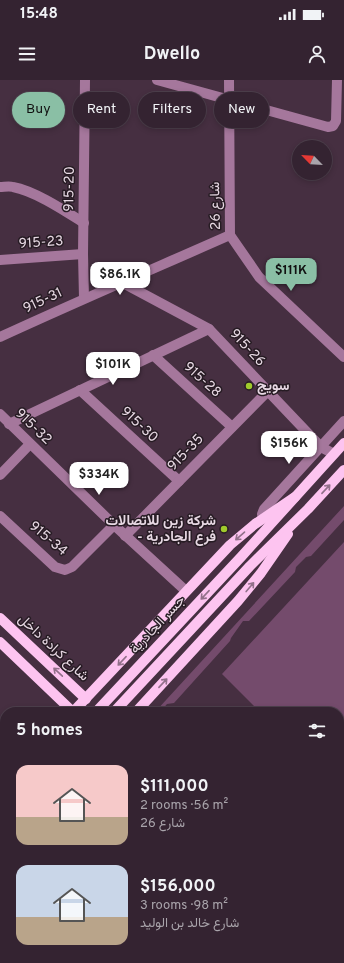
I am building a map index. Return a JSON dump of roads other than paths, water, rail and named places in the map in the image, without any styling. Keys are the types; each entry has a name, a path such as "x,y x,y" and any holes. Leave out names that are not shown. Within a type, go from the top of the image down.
{"main road":[{"path":"78,707 238,537 295,497 344,443"},
{"path":"141,707 238,601 261,573 294,524 344,470"},
{"name":"جسر الجادرية","path":"101,707 295,497"},
{"name":"جسر الجادرية","path":"119,707 250,566 308,508"},
{"name":"شارع كرادة داخل","path":"0,618 86,699"},
{"path":"0,642 68,707"}],"street":[{"name":"915-20","path":"84,298 83,254 85,80"},
{"path":"157,80 214,95"},
{"name":"شارع 26","path":"229,80 229,92"},
{"path":"269,110 328,127 334,126 336,121 337,80"},
{"name":"شارع 26","path":"229,128 230,235 259,277 344,357"},
{"path":"0,187 12,186 34,194 84,223"},
{"name":"915-31","path":"0,337 84,298 230,235"},
{"name":"915-23","path":"0,260 83,254"},
{"name":"915-26","path":"123,282 209,329 321,447 334,454"},
{"path":"9,424 209,329"},
{"name":"915-28","path":"153,355 232,427"},
{"name":"915-30","path":"80,390 179,481"},
{"name":"915-35","path":"125,536 268,391"},
{"name":"915-32","path":"0,414 114,526 186,591"},
{"path":"263,519 262,514 264,509 344,421"},
{"path":"0,475 30,444"},
{"name":"915-34","path":"0,516 56,567 65,570 72,568 114,526"}],"place":[{"name":"سويج","path":"249,386"},
{"name":"شركة زين للاتصالات - فرع الجادرية","path":"224,529"}]}
